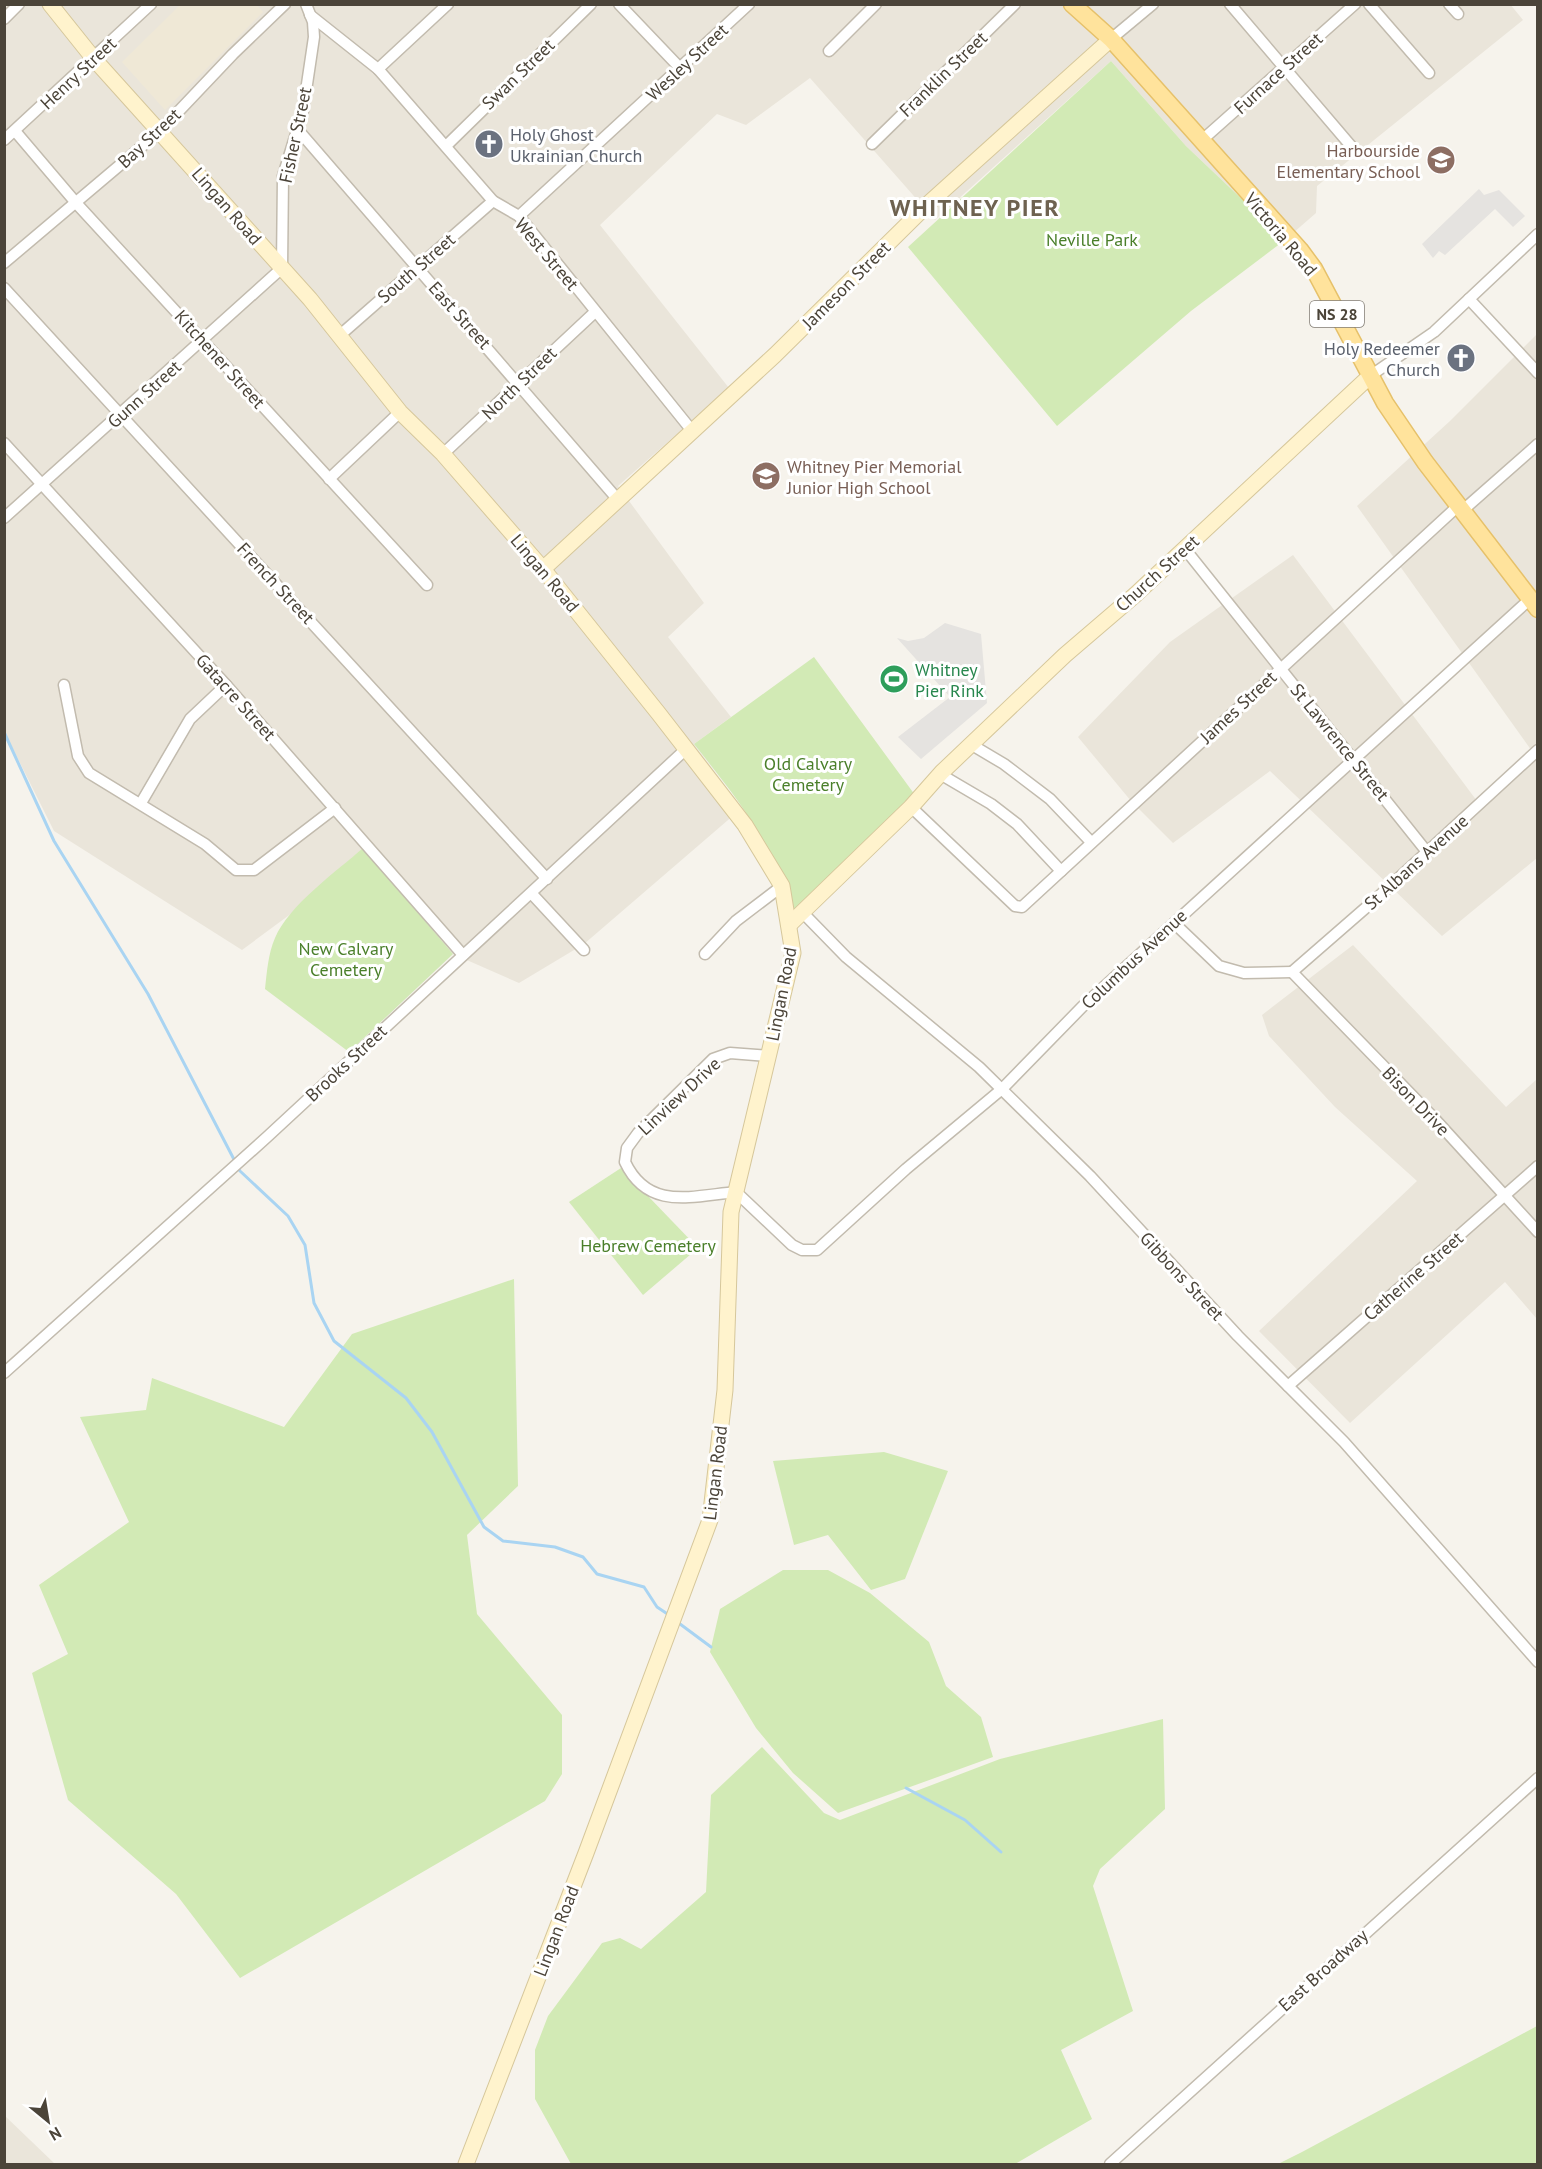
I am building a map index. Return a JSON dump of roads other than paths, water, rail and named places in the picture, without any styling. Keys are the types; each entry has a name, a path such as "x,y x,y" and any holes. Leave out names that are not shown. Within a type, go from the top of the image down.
{"main road":[{"name":"Victoria Road","path":"1072,4 1112,39 1314,269 1370,376 1409,440 1534,604"}],"street":[{"path":"4,19 20,4"},
{"name":"Lingan Road","path":"50,4 94,59 282,268 400,412 443,454 543,569 745,825 782,886 793,953 736,1192 729,1243 724,1390 710,1520 610,1790 466,2164"},
{"name":"Henry Street","path":"4,140 151,4"},
{"name":"Bay Street","path":"4,263 77,204 159,132 224,62 285,4"},
{"path":"378,69 448,4"},
{"name":"Swan Street","path":"447,145 591,4"},
{"path":"619,4 681,69"},
{"name":"Wesley Street","path":"519,216 749,4"},
{"path":"829,51 876,4"},
{"name":"Franklin Street","path":"872,144 1015,4"},
{"name":"Jameson Street","path":"543,569 775,355 929,203 1153,4"},
{"path":"1230,4 1351,146"},
{"name":"Furnace Street","path":"1201,141 1355,4"},
{"path":"1369,4 1428,73"},
{"path":"1449,4 1458,14"},
{"name":"West Street","path":"308,10 378,69 447,145 493,201 519,216 594,312 693,432"},
{"name":"Fisher Street","path":"282,268 282,183 298,131 314,37 308,10"},
{"name":"Kitchener Street","path":"15,131 77,204 427,585"},
{"name":"East Street","path":"298,131 519,382 619,501"},
{"name":"South Street","path":"339,336 493,201"},
{"name":"Church Street","path":"789,925 804,914 911,807 940,774 1065,655 1185,549 1370,376 1425,340 1538,234"},
{"name":"Gunn Street","path":"4,518 282,268"},
{"name":"French Street","path":"4,288 547,879"},
{"path":"1469,300 1538,373"},
{"name":"North Street","path":"443,454 594,312"},
{"path":"329,478 400,412"},
{"name":"Gatacre Street","path":"4,443 226,685 463,955"},
{"name":"James Street","path":"911,807 1018,907 1024,906 1280,668 1460,508 1538,444"},
{"name":"St Lawrence Street","path":"1185,549 1427,852"},
{"name":"Columbus Avenue","path":"736,1192 792,1245 802,1250 817,1250 906,1169 1002,1089 1083,1006 1354,759 1534,604"},
{"path":"64,685 78,756 83,766 99,780 141,803 242,872 259,867 335,808"},
{"path":"141,803 190,719 226,685"},
{"path":"972,745 1004,764 1050,799 1091,842"},
{"name":"Brooks Street","path":"4,1373 120,1272 532,894 685,750"},
{"name":"St Albans Avenue","path":"1292,972 1538,750"},
{"path":"940,774 1011,819 1029,835 1061,871"},
{"path":"705,954 747,911 782,886"},
{"path":"532,894 584,950"},
{"name":"Gibbons Street","path":"804,914 846,957 940,1033 1002,1089 1090,1176 1288,1386 1344,1442 1538,1662"},
{"path":"1174,923 1219,966 1244,973 1292,972"},
{"name":"Bison Drive","path":"1292,972 1538,1232"},
{"name":"Linview Drive","path":"736,1192 671,1198 656,1196 644,1188 629,1171 625,1162 626,1151 646,1124 717,1056 730,1053 769,1056"},
{"name":"Catherine Street","path":"1288,1386 1538,1166"},
{"name":"East Broadway","path":"1110,2164 1538,1778"}],"waterway":[{"path":"4,732 54,841 148,994 240,1171 288,1216 305,1245 314,1303 334,1341 406,1398 432,1432 484,1527 503,1541 555,1547 583,1557 597,1574 644,1587 657,1607 669,1615"},
{"path":"676,1621 711,1647"},
{"path":"906,1788 965,1820 1001,1852"}],"place":[{"name":"Holy Ghost Ukrainian Church","path":"489,144"},
{"name":"Harbourside Elementary School","path":"1441,160"},
{"name":"Holy Redeemer Church","path":"1461,358"},
{"name":"Whitney Pier Memorial Junior High School","path":"766,476"},
{"name":"Whitney Pier Rink","path":"894,679"}],"district":[{"name":"WHITNEY PIER","path":"975,207"}],"park label":[{"name":"Neville Park","path":"1092,239"},
{"name":"Old Calvary Cemetery","path":"808,774"},
{"name":"New Calvary Cemetery","path":"346,958"},
{"name":"Hebrew Cemetery","path":"648,1245"}]}
